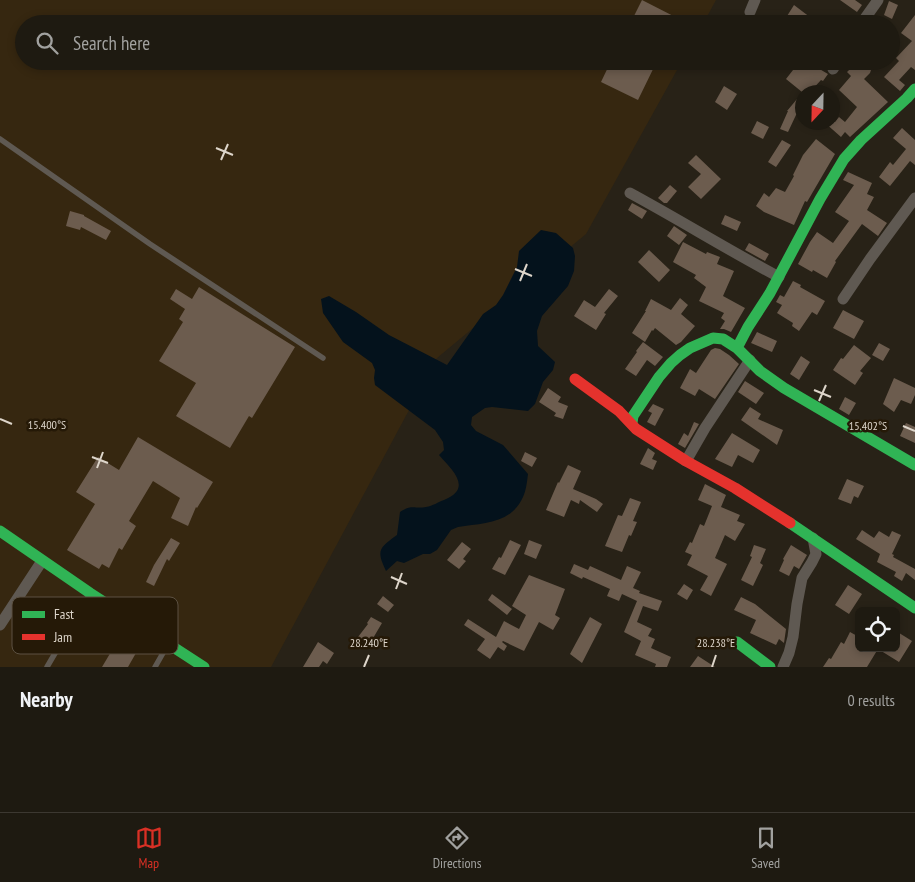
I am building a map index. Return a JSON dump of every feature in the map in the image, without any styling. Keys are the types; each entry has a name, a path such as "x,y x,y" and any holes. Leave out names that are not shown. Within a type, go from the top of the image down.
{"street":[{"path":"750,12 755,0"},
{"path":"867,15 878,0"},
{"path":"737,348 779,277 820,199 844,159 861,140 915,89"},
{"path":"630,193 779,277"},
{"path":"843,299 915,198"},
{"path":"632,423 633,416 659,377 671,363 690,348 713,338 723,339 737,348 760,371 784,388 915,465"},
{"path":"686,460 704,428 750,360"},
{"path":"575,379 619,411 636,429 813,538 915,608"},
{"path":"0,531 96,597"},
{"path":"783,667 793,637 798,594 802,578 816,554 813,538"},
{"path":"18,597 42,561"},
{"path":"0,625 12,607"},
{"path":"737,642 770,667"},
{"path":"178,650 204,667"}],"lane":[{"path":"0,139 150,244 323,358"},
{"path":"88,597 90,593"},
{"path":"47,667 55,654"},
{"path":"155,667 162,654"}],"shaded area":[{"path":"0,0 716,0 708,15 15,15 15,70 677,70 586,234 437,358 271,667 0,667"}],"water":[{"path":"541,230 556,233 573,248 575,256 574,271 568,286 542,316 537,331 538,346 555,362 553,370 543,382 535,404 528,411 485,408 472,417 471,425 476,431 503,445 528,474 523,497 518,506 504,517 495,521 458,527 451,530 437,550 404,563 397,561 386,571 380,554 386,543 397,535 400,512 410,507 429,506 444,500 458,490 459,484 454,472 439,455 444,450 443,442 435,430 375,385 375,370 372,363 343,342 323,313 321,299 329,296 389,335 447,365 483,314 496,305 503,295 517,267 519,251"}],"building":[{"path":"642,0 671,15 634,15"},
{"path":"840,0 855,0 862,5 857,12"},
{"path":"889,1 898,5 894,15 884,15"},
{"path":"794,5 807,15 788,15"},
{"path":"915,15 915,70 911,67 899,80 905,85 900,91 884,77 891,70 900,70 900,54 912,41 901,33"},
{"path":"607,70 653,70 638,100 601,82"},
{"path":"793,70 821,70 828,74 823,81 821,80 816,85 795,86 786,79"},
{"path":"849,70 871,70 864,79 888,102 850,137 845,132 841,137 833,130 840,130 840,118 845,122 857,107 840,91 851,76 847,72"},
{"path":"724,86 737,94 727,110 715,102"},
{"path":"795,101 795,117 788,132 780,129 787,111"},
{"path":"757,121 769,127 763,139 751,133"},
{"path":"902,128 915,140 915,165 910,161 890,186 879,177 890,162 893,165 906,149 893,138"},
{"path":"816,139 835,154 807,202 805,201 794,225 764,212 756,206 764,193 769,197 776,188 785,192 803,155"},
{"path":"782,140 791,145 776,167 768,162"},
{"path":"696,155 721,179 701,199 688,187 701,174 688,163"},
{"path":"848,172 872,183 867,194 874,197 867,210 887,223 878,236 862,224 835,261 827,278 798,264 817,232 833,243 849,221 835,212 854,185 843,180"},
{"path":"670,185 677,191 667,203 664,203 658,198"},
{"path":"632,203 647,211 642,219 628,210"},
{"path":"70,211 84,215 111,231 106,240 81,227 80,230 66,226"},
{"path":"725,215 741,222 737,231 721,224"},
{"path":"674,226 687,235 679,245 667,236"},
{"path":"683,242 706,254 707,252 720,257 717,264 734,271 723,296 745,308 731,332 720,329 725,321 721,318 724,313 699,301 706,287 694,278 696,275 673,262"},
{"path":"749,243 769,254 765,261 745,250"},
{"path":"649,250 670,270 659,282 638,262"},
{"path":"793,281 825,301 817,315 812,312 799,331 792,326 793,323 777,313 782,305 776,302 780,295 784,297"},
{"path":"199,287 295,347 252,418 249,416 230,448 176,416 196,383 159,361 183,322 179,319 185,309 170,299 176,289 192,299"},
{"path":"609,289 618,296 604,313 606,314 596,330 574,316 584,300 595,307"},
{"path":"680,298 688,305 681,314 695,326 681,342 676,345 655,328 645,342 632,333 651,299 671,310"},
{"path":"843,310 864,321 854,339 833,328"},
{"path":"757,332 777,341 772,352 751,343"},
{"path":"643,342 663,357 655,366 647,360 636,376 625,369"},
{"path":"879,343 890,349 883,361 872,355"},
{"path":"854,345 871,358 860,371 863,373 855,385 833,370 841,358 843,359"},
{"path":"715,348 729,355 739,364 715,399 699,389 695,396 680,388 690,369 696,373 711,350"},
{"path":"801,356 810,362 799,380 790,374"},
{"path":"894,378 915,388 915,395 911,404 901,400 894,412 883,404"},
{"path":"745,381 764,393 756,404 738,392"},
{"path":"548,388 561,397 558,402 568,406 563,419 554,416 556,413 539,402"},
{"path":"845,397 856,403 849,415 839,409"},
{"path":"653,404 664,409 655,426 647,422 652,413 648,411"},
{"path":"750,407 761,414 758,419 783,430 777,445 741,420"},
{"path":"694,422 699,424 685,448 678,444 684,433 688,436"},
{"path":"906,423 915,427 915,443 900,436"},
{"path":"732,433 760,450 753,463 738,455 732,467 715,459"},
{"path":"138,437 213,482 196,507 188,526 171,518 180,498 153,481 129,521 136,526 122,550 119,548 109,568 102,564 99,569 67,550 95,504 76,492 98,457 119,470"},
{"path":"648,448 655,453 652,459 657,461 653,470 640,464"},
{"path":"525,452 537,458 532,467 521,461"},
{"path":"568,465 581,471 573,489 603,504 597,512 580,500 579,504 571,500 564,517 546,510 558,482"},
{"path":"847,479 864,486 858,498 854,496 851,504 838,499"},
{"path":"705,484 726,495 721,507 740,515 737,521 745,524 735,541 725,535 715,558 727,564 711,596 700,590 708,576 687,565 692,555 685,552 690,542 692,543 700,524 704,526 712,506 698,500"},
{"path":"630,498 641,502 633,521 637,522 622,552 605,546 618,515 622,516"},
{"path":"862,530 874,538 879,531 889,537 892,531 901,535 892,554 894,555 893,557 915,569 915,580 906,573 902,581 894,576 896,572 877,562 880,554 856,539"},
{"path":"171,538 180,543 169,561 167,559 154,586 146,582"},
{"path":"510,540 521,545 505,575 492,569 499,557 501,558"},
{"path":"529,540 542,545 536,559 524,554"},
{"path":"462,542 471,549 463,559 466,561 459,569 447,560"},
{"path":"754,545 766,549 760,563 763,565 753,586 741,580 752,557 750,556"},
{"path":"791,545 807,555 799,569 794,566 789,576 779,571"},
{"path":"574,564 588,570 590,566 621,580 627,566 641,572 633,588 640,591 639,593 662,601 658,611 643,606 637,622 652,629 648,636 655,639 651,648 671,657 667,667 655,667 656,664 635,655 641,641 624,632 637,601 622,594 619,601 607,596 610,589 570,573"},
{"path":"529,575 565,589 555,615 560,618 553,630 539,622 524,651 503,641 507,646 504,651 498,647 490,659 477,650 485,639 464,625 468,619 496,637 504,621 519,629 526,615 512,606"},
{"path":"684,584 693,590 687,600 677,594"},
{"path":"848,585 862,594 849,614 835,605"},
{"path":"492,594 512,609 507,615 488,600"},
{"path":"383,596 394,605 388,612 377,604"},
{"path":"741,597 755,604 786,629 784,643 779,639 776,645 750,633 756,620 734,610"},
{"path":"371,617 382,623 369,645 358,637"},
{"path":"590,617 602,624 582,663 570,654"},
{"path":"850,632 855,635 855,652 876,652 867,667 823,667 829,658 831,659 841,642 844,644"},
{"path":"900,634 912,641 899,662 883,652 900,652"},
{"path":"318,642 334,653 327,664 323,661 319,667 303,667"},
{"path":"110,654 135,654 128,667 102,667"},
{"path":"698,656 715,667 690,667"}],"traffic: fast":[{"path":"737,348 770,293 820,199 844,159 861,140 915,89"},
{"path":"632,423 633,416 659,377 671,363 690,348 713,338 723,339 737,348 760,371 784,388 915,465"},
{"path":"790,523 915,608"},
{"path":"0,531 96,597"},
{"path":"737,642 770,667"},
{"path":"178,650 204,667"}],"traffic: jam":[{"path":"575,379 619,411 636,429 790,523"}]}
